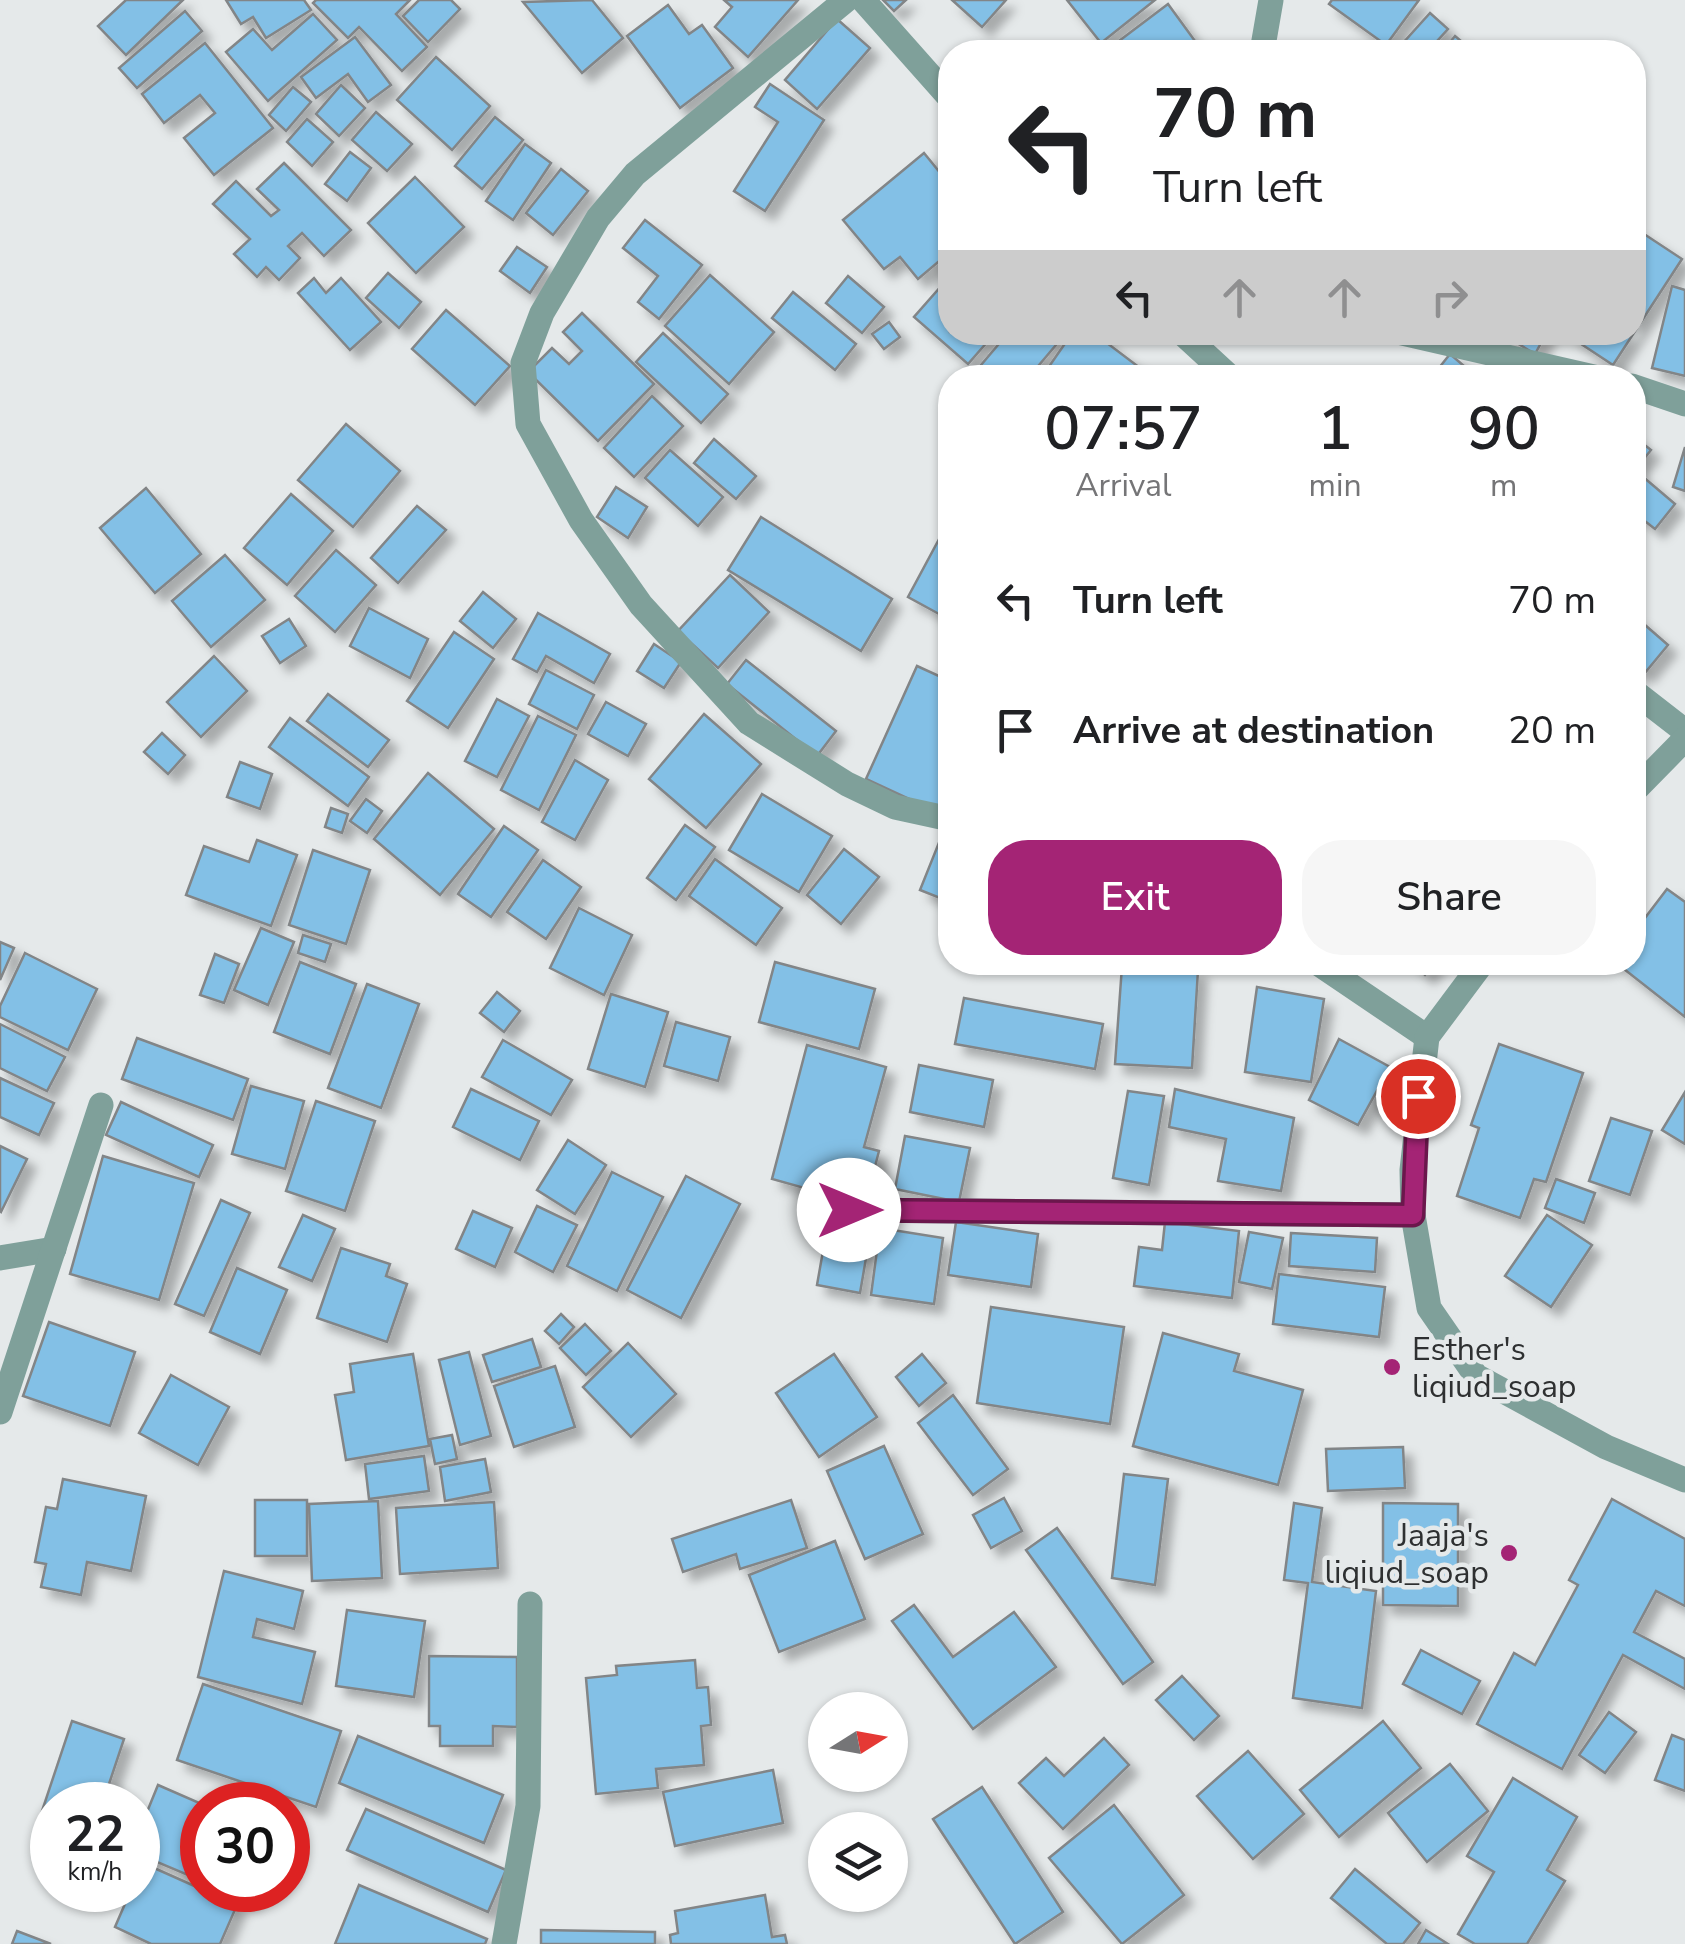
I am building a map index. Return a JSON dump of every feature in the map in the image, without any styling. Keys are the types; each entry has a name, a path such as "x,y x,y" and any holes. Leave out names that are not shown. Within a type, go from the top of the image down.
{"street":[{"path":"846,0 634,174 598,218 542,313 523,363 528,424 582,520 641,606 749,723 846,784 896,807 938,817"},
{"path":"862,0 938,85"},
{"path":"1264,40 1271,0"},
{"path":"1195,345 1217,365"},
{"path":"1455,345 1541,365"},
{"path":"1646,391 1685,404"},
{"path":"1646,701 1685,731"},
{"path":"1646,779 1685,739"},
{"path":"1336,975 1427,1036"},
{"path":"1473,975 1427,1036 1412,1170 1413,1215 1429,1308 1476,1376 1606,1447 1685,1480"},
{"path":"0,1412 101,1104"},
{"path":"849,1210 1413,1215"},
{"path":"0,1258 54,1249"},
{"path":"504,1944 528,1806 530,1604"}],"building":[{"path":"126,0 183,0 126,55 98,26"},
{"path":"226,0 304,0 311,10 266,38 253,17 241,24"},
{"path":"410,0 396,14 427,47 402,71 359,27 348,38 313,3"},
{"path":"419,0 451,0 460,9 428,42 403,16"},
{"path":"592,0 623,38 582,73 523,2"},
{"path":"724,0 798,0 748,57 715,27 732,7"},
{"path":"883,0 906,0 894,11"},
{"path":"952,0 1006,0 982,27"},
{"path":"1067,0 1155,0 1105,40 1099,40"},
{"path":"1332,0 1419,0 1390,40 1379,40 1329,4"},
{"path":"1168,4 1194,40 1120,40"},
{"path":"668,5 689,34 702,25 733,68 680,108 627,36"},
{"path":"185,11 202,31 137,88 119,68"},
{"path":"1430,13 1448,29 1438,40 1406,40"},
{"path":"313,14 337,40 268,101 226,52 253,29 272,50"},
{"path":"837,19 870,48 817,109 785,80"},
{"path":"355,37 391,85 368,102 348,74 316,98 301,77"},
{"path":"205,43 273,128 214,175 184,138 215,113 200,95 164,123 142,94"},
{"path":"436,57 490,106 452,150 397,100"},
{"path":"770,84 824,120 765,211 734,191 778,122 755,107"},
{"path":"341,85 365,108 339,136 316,114"},
{"path":"293,87 311,102 286,131 269,115"},
{"path":"376,112 412,144 387,171 352,140"},
{"path":"495,117 523,140 482,189 455,166"},
{"path":"307,119 333,142 312,166 287,142"},
{"path":"525,144 551,163 513,220 486,201"},
{"path":"350,152 371,168 347,201 325,184"},
{"path":"924,153 938,170 938,262 918,279 900,257 884,269 843,220"},
{"path":"284,163 351,230 324,256 302,233 288,246 300,258 279,280 266,267 257,277 234,254 250,239 213,204 236,181 271,216 279,210 257,189"},
{"path":"561,169 588,191 553,235 526,213"},
{"path":"415,177 464,227 416,273 368,223"},
{"path":"645,220 702,265 659,319 638,302 658,276 623,248"},
{"path":"1646,235 1682,259 1646,314"},
{"path":"517,247 547,267 530,293 500,271"},
{"path":"388,273 421,302 399,328 366,298"},
{"path":"710,275 774,332 729,384 665,326"},
{"path":"848,276 884,307 862,333 826,303"},
{"path":"314,278 326,293 341,278 381,322 350,350 298,293"},
{"path":"1672,286 1685,290 1685,376 1652,368"},
{"path":"938,290 938,338 914,317"},
{"path":"793,292 856,344 835,370 772,318"},
{"path":"446,310 510,366 475,405 412,349"},
{"path":"582,313 654,384 598,441 528,372 552,348 569,364 582,351 563,332"},
{"path":"889,322 900,337 884,349 872,334"},
{"path":"663,333 728,394 701,423 636,362"},
{"path":"946,345 985,345 968,364"},
{"path":"998,345 1056,345 1039,365 981,365"},
{"path":"1064,345 1110,345 1136,365 1050,365"},
{"path":"1520,345 1540,345 1535,354"},
{"path":"1583,345 1626,345 1613,365"},
{"path":"1450,354 1463,365 1441,365"},
{"path":"652,396 683,426 634,477 604,448"},
{"path":"346,424 400,471 353,527 298,480"},
{"path":"714,439 756,476 736,499 694,463"},
{"path":"1685,447 1685,491 1673,487"},
{"path":"670,450 723,497 698,526 645,478"},
{"path":"1646,479 1675,504 1655,529 1646,522"},
{"path":"616,487 647,507 628,538 597,517"},
{"path":"146,488 201,554 155,593 100,528"},
{"path":"291,494 333,531 287,585 244,548"},
{"path":"417,506 446,530 398,583 371,558"},
{"path":"761,517 892,599 861,651 728,570"},
{"path":"938,541 938,613 908,597"},
{"path":"336,550 376,585 335,632 295,596"},
{"path":"225,555 265,600 211,647 172,601"},
{"path":"730,575 769,612 718,668 678,631"},
{"path":"483,592 516,619 493,648 460,621"},
{"path":"369,608 428,639 410,678 350,646"},
{"path":"538,613 610,654 594,683 546,656 537,672 513,659"},
{"path":"289,619 306,646 280,663 262,636"},
{"path":"1646,626 1668,645 1646,672"},
{"path":"454,632 494,659 448,728 407,701"},
{"path":"654,644 681,662 664,688 637,671"},
{"path":"214,656 247,691 201,737 167,702"},
{"path":"746,660 836,731 817,756 727,684"},
{"path":"917,666 938,676 937,812 866,779"},
{"path":"546,670 594,695 577,729 529,704"},
{"path":"328,694 389,740 368,767 307,721"},
{"path":"497,699 529,716 497,777 465,761"},
{"path":"606,702 646,724 628,756 588,734"},
{"path":"704,714 761,764 706,828 649,779"},
{"path":"538,716 576,735 539,810 501,790"},
{"path":"290,718 369,777 348,806 269,747"},
{"path":"162,733 185,755 168,774 144,752"},
{"path":"575,760 608,780 575,840 542,822"},
{"path":"240,762 272,774 260,809 227,797"},
{"path":"428,773 494,829 440,895 374,839"},
{"path":"762,794 832,836 799,892 729,850"},
{"path":"366,799 382,811 367,833 350,821"},
{"path":"331,808 348,814 342,833 325,827"},
{"path":"685,825 715,847 676,900 647,878"},
{"path":"504,826 538,850 491,917 458,894"},
{"path":"257,840 297,855 271,926 186,895 204,846 249,862"},
{"path":"938,845 938,897 920,890"},
{"path":"844,849 879,877 841,924 807,895"},
{"path":"313,850 370,870 346,944 289,925"},
{"path":"715,859 782,908 756,945 689,896"},
{"path":"543,860 581,887 546,939 507,912"},
{"path":"1667,889 1685,902 1685,1017 1632,975 1646,975 1646,917"},
{"path":"579,908 632,935 604,995 550,968"},
{"path":"261,928 294,942 268,1005 234,990"},
{"path":"303,935 331,944 325,962 298,953"},
{"path":"0,942 14,948 0,980"},
{"path":"25,953 97,989 68,1050 0,1017 0,1006"},
{"path":"215,954 239,964 224,1003 200,995"},
{"path":"300,962 356,984 330,1054 274,1032"},
{"path":"775,962 875,989 859,1049 759,1022"},
{"path":"1121,975 1198,975 1192,1068 1115,1064"},
{"path":"367,984 419,1004 381,1108 328,1088"},
{"path":"1257,987 1324,999 1311,1082 1245,1072"},
{"path":"497,992 520,1011 504,1032 480,1013"},
{"path":"611,994 668,1012 645,1087 588,1069"},
{"path":"964,998 1103,1024 1095,1069 955,1044"},
{"path":"676,1022 730,1037 718,1081 664,1066"},
{"path":"0,1024 65,1057 47,1091 0,1068"},
{"path":"137,1038 248,1079 233,1120 122,1079"},
{"path":"1339,1039 1390,1067 1358,1125 1309,1100"},
{"path":"503,1040 572,1080 551,1115 482,1077"},
{"path":"1499,1044 1583,1073 1546,1182 1534,1179 1520,1218 1457,1196 1479,1128 1471,1125"},
{"path":"807,1045 886,1067 864,1147 879,1151 865,1205 772,1179"},
{"path":"919,1065 993,1080 984,1127 910,1112"},
{"path":"0,1078 54,1103 39,1135 0,1117"},
{"path":"251,1086 304,1101 285,1169 232,1154"},
{"path":"471,1089 539,1121 520,1160 453,1127"},
{"path":"1175,1089 1294,1118 1281,1191 1218,1181 1226,1139 1169,1127"},
{"path":"1128,1091 1164,1096 1149,1185 1113,1178"},
{"path":"1685,1092 1685,1144 1662,1130"},
{"path":"316,1101 375,1121 345,1211 286,1191"},
{"path":"121,1102 213,1145 199,1177 106,1135"},
{"path":"1611,1118 1652,1131 1630,1195 1589,1181"},
{"path":"905,1136 970,1148 959,1202 895,1189"},
{"path":"568,1140 606,1165 575,1214 537,1190"},
{"path":"0,1146 27,1159 1,1212 0,1211"},
{"path":"103,1156 194,1183 159,1300 70,1274"},
{"path":"612,1172 663,1197 617,1291 567,1266"},
{"path":"686,1176 740,1204 681,1318 627,1290"},
{"path":"1556,1179 1595,1193 1584,1223 1545,1208"},
{"path":"221,1200 250,1213 204,1316 175,1304"},
{"path":"537,1206 577,1225 553,1272 515,1252"},
{"path":"473,1211 512,1228 495,1267 456,1249"},
{"path":"303,1215 335,1229 312,1281 279,1267"},
{"path":"1547,1215 1592,1245 1551,1307 1505,1276"},
{"path":"956,1222 1038,1234 1031,1287 948,1275"},
{"path":"1165,1222 1239,1231 1232,1298 1134,1286 1139,1247 1162,1250"},
{"path":"880,1228 943,1238 934,1304 871,1295"},
{"path":"1249,1232 1283,1238 1272,1289 1239,1282"},
{"path":"1291,1233 1377,1238 1375,1272 1289,1266"},
{"path":"826,1234 869,1241 860,1293 817,1285"},
{"path":"341,1248 390,1264 386,1276 407,1284 387,1342 317,1318"},
{"path":"237,1268 287,1290 260,1354 210,1332"},
{"path":"1279,1274 1385,1287 1379,1337 1273,1324"},
{"path":"991,1307 1124,1327 1110,1424 977,1403"},
{"path":"561,1314 574,1327 559,1344 545,1331"},
{"path":"49,1322 135,1352 110,1426 23,1396"},
{"path":"585,1324 611,1351 586,1375 560,1348"},
{"path":"1163,1333 1239,1354 1234,1371 1303,1390 1278,1485 1133,1446"},
{"path":"532,1339 541,1367 492,1382 483,1355"},
{"path":"628,1343 676,1394 631,1437 583,1387"},
{"path":"469,1352 491,1436 460,1445 439,1360"},
{"path":"413,1354 429,1446 346,1460 335,1395 354,1392 350,1364"},
{"path":"834,1354 877,1417 819,1457 776,1393"},
{"path":"922,1354 946,1383 919,1406 896,1377"},
{"path":"555,1366 575,1427 514,1447 494,1386"},
{"path":"171,1375 229,1407 198,1465 139,1433"},
{"path":"953,1395 1008,1469 973,1495 918,1423"},
{"path":"452,1435 457,1459 435,1464 430,1439"},
{"path":"884,1446 923,1534 865,1559 827,1471"},
{"path":"1403,1447 1405,1488 1328,1491 1326,1449"},
{"path":"424,1456 429,1491 369,1499 365,1464"},
{"path":"485,1459 491,1492 445,1501 440,1467"},
{"path":"1124,1474 1168,1479 1155,1585 1112,1578"},
{"path":"63,1479 146,1496 131,1571 87,1562 81,1595 41,1587 46,1564 35,1562 46,1507 57,1509"},
{"path":"1004,1498 1022,1531 991,1548 973,1515"},
{"path":"1612,1499 1685,1539 1685,1606 1656,1591 1634,1632 1685,1659 1685,1689 1623,1655 1562,1769 1477,1724 1514,1653 1535,1665 1578,1585 1569,1580"},
{"path":"255,1500 307,1500 307,1556 255,1556"},
{"path":"791,1500 807,1548 740,1569 736,1554 683,1572 672,1539"},
{"path":"378,1501 382,1578 312,1581 309,1504"},
{"path":"494,1502 498,1568 400,1574 396,1508"},
{"path":"1294,1503 1322,1508 1312,1582 1376,1591 1362,1708 1293,1698 1308,1583 1284,1580"},
{"path":"1383,1503 1458,1504 1458,1606 1383,1605"},
{"path":"1057,1528 1153,1662 1123,1684 1026,1550"},
{"path":"835,1541 865,1619 779,1652 749,1575"},
{"path":"224,1571 303,1591 294,1629 257,1619 253,1637 315,1652 302,1704 198,1677"},
{"path":"914,1605 953,1657 1014,1612 1056,1667 973,1729 892,1621"},
{"path":"347,1610 425,1621 414,1697 336,1686"},
{"path":"1421,1650 1480,1681 1462,1714 1403,1684"},
{"path":"429,1656 517,1657 517,1727 493,1726 493,1746 440,1746 440,1726 429,1726"},
{"path":"695,1660 697,1688 708,1687 711,1725 701,1726 704,1765 656,1769 658,1788 596,1794 586,1678 617,1675 616,1666"},
{"path":"1182,1676 1219,1716 1194,1740 1156,1700"},
{"path":"203,1684 341,1731 316,1807 310,1805 310,1782 242,1782 177,1760"},
{"path":"1609,1712 1636,1732 1605,1773 1579,1755"},
{"path":"72,1721 124,1739 110,1782 52,1782"},
{"path":"1383,1721 1421,1768 1339,1837 1300,1790"},
{"path":"1672,1735 1685,1740 1685,1791 1655,1780"},
{"path":"358,1736 503,1795 484,1843 339,1783"},
{"path":"1104,1738 1129,1765 1063,1829 1019,1783 1046,1758 1064,1776"},
{"path":"1248,1751 1304,1814 1253,1859 1197,1796"},
{"path":"1450,1764 1488,1811 1427,1862 1388,1813"},
{"path":"773,1770 783,1823 675,1846 663,1792"},
{"path":"1513,1778 1577,1817 1547,1870 1565,1881 1527,1944 1475,1944 1458,1934 1494,1872 1467,1856"},
{"path":"160,1786 180,1795 180,1872 160,1863"},
{"path":"982,1787 1063,1912 1015,1944 933,1819"},
{"path":"1114,1805 1184,1895 1122,1944 1049,1858"},
{"path":"366,1809 506,1870 488,1912 347,1850"},
{"path":"1355,1869 1420,1923 1403,1944 1387,1944 1331,1898"},
{"path":"160,1871 180,1880 180,1912 234,1912 220,1944 151,1944 115,1927 121,1912 160,1912"},
{"path":"359,1885 487,1939 485,1944 335,1944"},
{"path":"765,1895 772,1937 785,1935 787,1944 671,1944 670,1935 678,1933 675,1911"},
{"path":"541,1930 655,1932 655,1944 541,1944"},
{"path":"1426,1930 1448,1944 1418,1944"},
{"path":"17,1931 51,1944 12,1944"}],"place":[{"name":"Esther's liqiud_soap","path":"1392,1367"},
{"name":"Jaaja's liqiud_soap","path":"1509,1553"}],"route":[{"path":"849,1210 1413,1215 1418,1096"}]}
